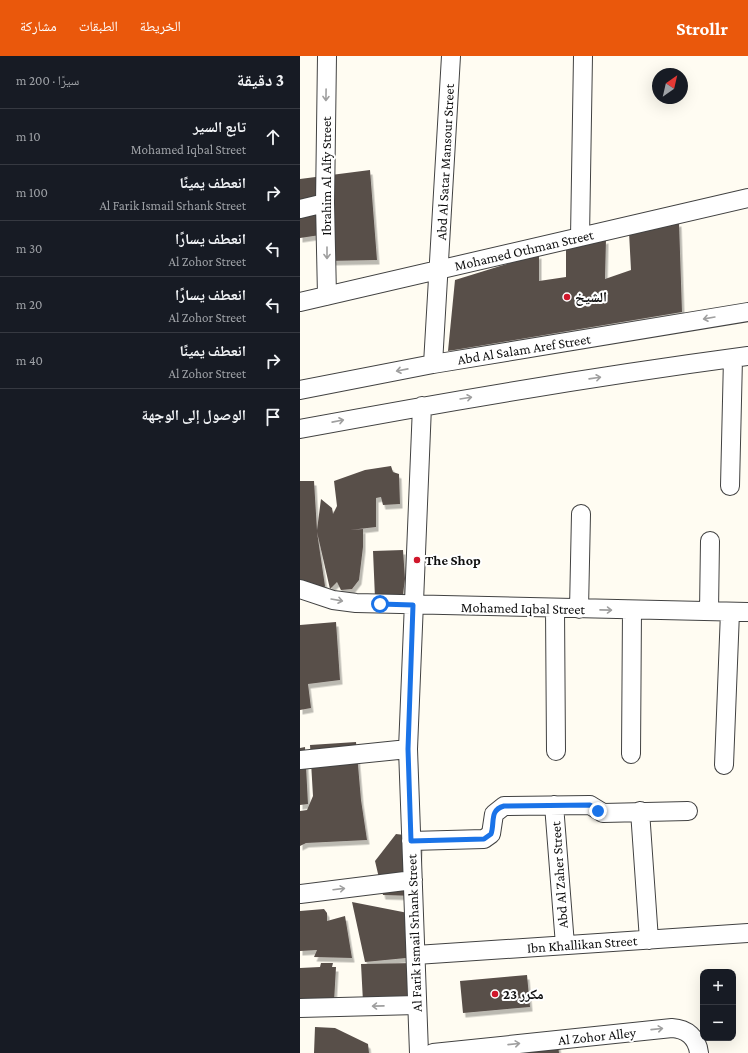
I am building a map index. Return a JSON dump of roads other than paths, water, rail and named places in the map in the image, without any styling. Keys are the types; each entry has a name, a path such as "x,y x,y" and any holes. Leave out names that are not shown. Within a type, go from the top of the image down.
{"street":[{"name":"Ibrahim Al Alfy Street","path":"326,296 325,203 327,56"},
{"name":"Abd Al Satar Mansour Street","path":"433,364 451,56"},
{"path":"580,237 584,56"},
{"name":"Mohamed Othman Street","path":"300,302 748,198"},
{"path":"300,209 325,203"},
{"name":"Abd Al Salam Aref Street","path":"300,390 433,364 748,312"},
{"path":"300,429 422,406 574,381 741,357 730,486"},
{"name":"Al Farik Ismail Srhank Street","path":"419,1053 408,749 422,406"},
{"path":"579,609 582,514"},
{"path":"709,611 710,541"},
{"name":"Mohamed Iqbal Street","path":"300,589 333,600 356,603 555,609 748,612"},
{"path":"555,609 556,751"},
{"path":"631,754 632,610"},
{"path":"724,765 730,612"},
{"path":"300,760 408,749"},
{"name":"Abd Al Zaher Street","path":"554,805 565,945"},
{"path":"411,841 484,839 491,834 494,814 500,808 590,805 603,813 688,811"},
{"path":"640,812 649,940"},
{"path":"300,894 413,880"},
{"name":"Ibn Khallikan Street","path":"416,955 748,933"},
{"path":"300,1008 417,1005"},
{"name":"Al Zohor Alley","path":"433,1053 672,1028 686,1031 692,1036 696,1042 699,1053"}],"place":[{"name":"الشيخ","path":"567,297"},
{"name":"The Shop","path":"417,560"},
{"name":"23 مكرر","path":"495,994"}]}
